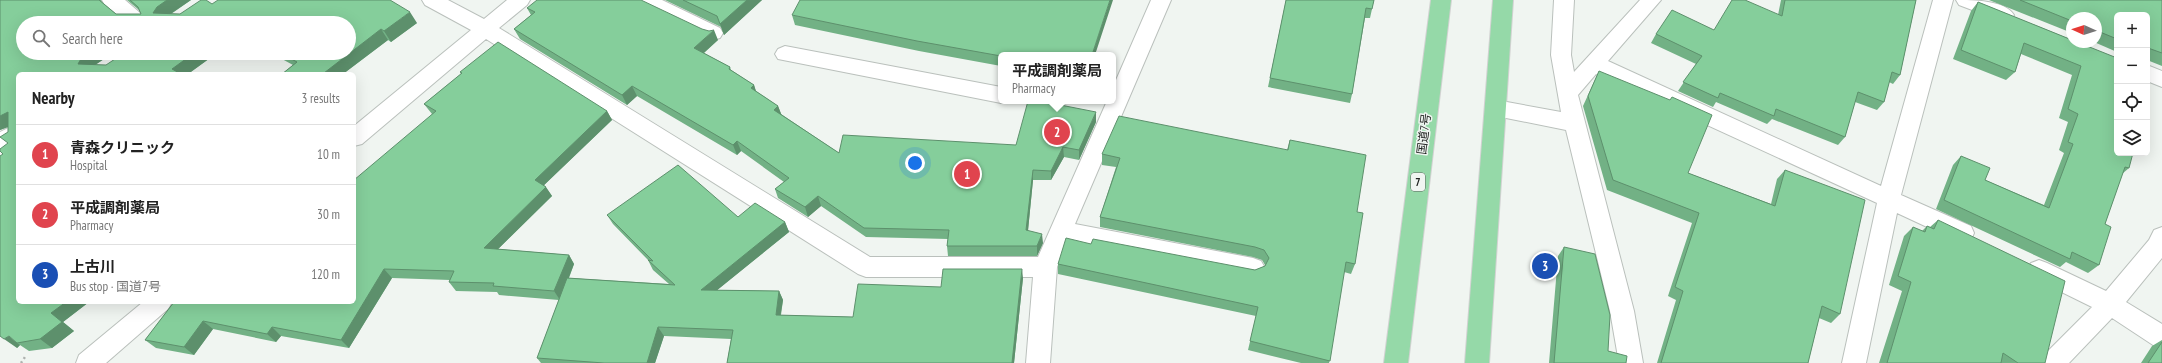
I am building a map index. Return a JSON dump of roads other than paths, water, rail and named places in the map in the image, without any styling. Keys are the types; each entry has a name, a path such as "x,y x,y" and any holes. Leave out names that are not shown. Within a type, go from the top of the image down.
{"highway":[{"name":"国道7号","path":"1396,363 1441,0"},
{"path":"1477,363 1503,0"}],"street":[{"path":"112,0 131,16"},
{"path":"432,0 484,28 866,267 1045,268"},
{"path":"356,136 484,28 520,0"},
{"path":"645,0 713,33"},
{"path":"1116,104 1161,0"},
{"path":"1564,0 1561,55 1567,93 1620,304 1631,363"},
{"path":"1567,93 1651,0"},
{"path":"1854,363 1889,198 1943,0"},
{"path":"1966,0 2024,23"},
{"path":"785,54 998,93"},
{"path":"1594,64 1889,198 1982,242"},
{"path":"2150,74 2162,79"},
{"path":"1038,363 1045,268 1116,104"},
{"path":"1496,108 1574,123"},
{"path":"1088,111 1111,115"},
{"path":"0,143 16,132"},
{"path":"1060,231 1253,268"},
{"path":"2053,363 2110,304 2161,244"},
{"path":"2017,259 2110,304 2162,337"},
{"path":"88,363 158,304"}],"place":[{"name":"平成調剤薬局","path":"1057,132"},
{"name":"青森クリニック","path":"967,174"},
{"name":"上古川","path":"1545,266"}]}
